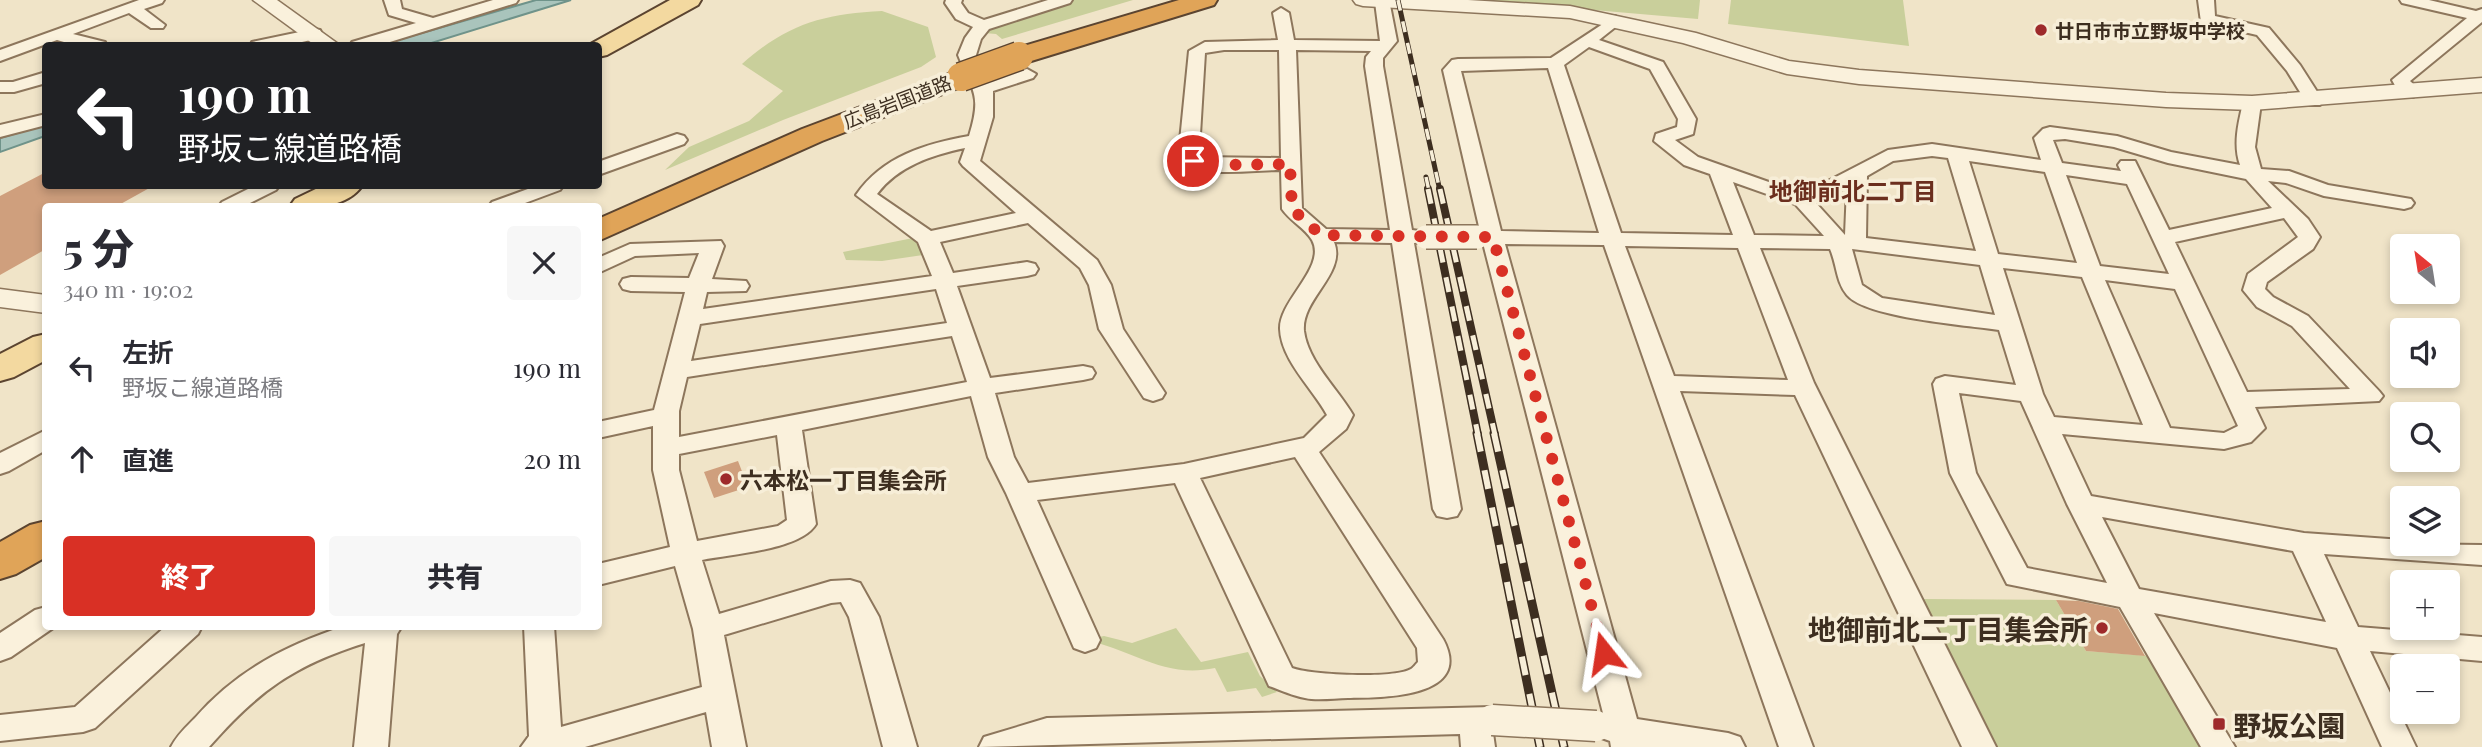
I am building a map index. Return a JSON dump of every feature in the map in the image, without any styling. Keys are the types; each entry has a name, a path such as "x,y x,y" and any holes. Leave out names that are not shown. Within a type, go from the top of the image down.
{"highway":[{"name":"広島岩国道路","path":"602,229 812,135 1170,0"},
{"name":"広島岩国道路","path":"602,212 796,127 966,77 1089,34 1205,0"},
{"path":"0,538 42,513"},
{"path":"0,563 42,538"}],"main road":[{"path":"602,47 690,0"},
{"path":"312,203 340,189"},
{"path":"0,369 42,347"}],"street":[{"path":"0,56 55,34 156,0"},
{"path":"263,0 322,40"},
{"path":"392,0 395,12 433,23"},
{"path":"371,42 510,0"},
{"path":"954,0 953,3 962,16 984,26"},
{"path":"1064,0 984,26 973,38 967,55 966,77 982,120 970,162 1089,265 1100,285 1111,329 1153,393"},
{"path":"2206,0 2207,19 2263,31 2294,69 2314,101"},
{"path":"2408,0 2481,16"},
{"path":"1447,509 1374,66 1375,57 1389,41 1373,1 1554,10 1688,38 1765,62 1835,75 2166,100 2252,103 2314,101 2482,85"},
{"path":"131,7 157,25"},
{"path":"1020,493 1184,473 1313,445 1337,423 1340,415 1300,353 1292,329 1299,306 1324,266 1326,247 1321,235 1292,209 1287,46 1281,13"},
{"path":"2413,92 2404,87 2401,80 2407,73 2481,16"},
{"path":"1615,21 1555,63 1458,64 1451,69 1485,237 1616,734"},
{"path":"55,34 84,42"},
{"path":"301,42 322,40"},
{"path":"1587,41 1657,66 1688,119 1686,130 1662,138 1664,141 1691,161 1802,200 1847,243"},
{"path":"1290,164 1206,165 1193,161 1189,151 1197,51 1205,47 1224,45 1384,46"},
{"path":"1555,63 1612,239 1796,747"},
{"path":"966,77 1027,74"},
{"path":"0,87 14,88 42,78"},
{"path":"2239,400 2370,396 2300,321 2265,302 2254,290 2256,279 2305,244 2309,237 2305,227 2267,194 2253,174 2243,145 2252,103"},
{"path":"0,131 42,120"},
{"path":"2160,435 2090,270 2043,138 2050,133 2065,133 2117,142 2150,153 2253,174 2289,177 2323,190 2404,203"},
{"path":"602,168 677,140"},
{"path":"977,140 922,152 874,182 866,195 927,238 945,281 981,387 1001,457 1020,493 1085,640"},
{"path":"2045,424 2224,442 2242,436 2252,428 2117,142"},
{"path":"1802,200 1813,198 1857,173 1901,153 1932,150 2135,179"},
{"path":"1956,152 2031,394 2081,504 2129,597 2218,747"},
{"path":"1719,172 1805,388 1979,747"},
{"path":"1857,173 1847,243 1853,291 1861,298 1876,304 2009,324"},
{"path":"235,203 263,189"},
{"path":"507,203 545,189"},
{"path":"2162,238 2288,211"},
{"path":"927,238 1031,216"},
{"path":"1321,235 1847,243 1989,257 2184,283"},
{"path":"602,265 630,250 713,246 698,285 666,415 666,470 708,629 729,747"},
{"path":"690,318 1027,269"},
{"path":"631,284 738,286"},
{"path":"0,298 42,303"},
{"path":"676,371 960,328"},
{"path":"666,448 981,387 1083,373"},
{"path":"1664,383 1805,388"},
{"path":"2031,394 1945,384 1963,473 2017,577 2348,638 2482,649"},
{"path":"602,429 666,415"},
{"path":"602,574 686,553 785,534 802,524 788,424"},
{"path":"0,465 42,440"},
{"path":"1184,473 1280,677 1306,686 1396,686 1423,678 1434,664 1432,647 1302,447"},
{"path":"2081,504 2304,542 2482,555"},
{"path":"2304,542 2400,747"},
{"path":"708,629 831,592 850,591 864,618 900,747"},
{"path":"0,649 42,621"},
{"path":"0,728 83,719 183,630"},
{"path":"188,747 232,698 285,662 348,636 372,630"},
{"path":"371,747 384,630"},
{"path":"539,630 543,746 720,695"},
{"path":"996,747 1047,731 1126,738 1482,729 1616,734 1728,747"}],"green space":[{"path":"1072,0 1133,0 1002,39 996,34 984,33 988,27"},
{"path":"1476,0 1700,0 1698,19"},
{"path":"1731,0 1903,0 1909,46 1728,24"},
{"path":"882,11 928,27 936,57 921,67 783,120 665,170 689,147 749,121 783,91 742,64 759,50 791,30 807,24 842,15"},
{"path":"913,238 918,242 923,255 882,261 846,260 843,252"},
{"path":"1923,599 2056,600 2086,651 2149,656 2202,747 1998,747"},
{"path":"1176,628 1201,662 1248,652 1260,676 1277,692 1262,697 1256,688 1227,692 1215,668 1179,670 1085,640 1104,636 1132,643"}],"water":[{"path":"536,0 571,0 435,42 391,42"},
{"path":"42,126 42,137 0,152 0,138"}],"building":[{"path":"42,174 42,189 148,189 122,203 42,203 42,251 0,275 0,196"},
{"name":"六本松一丁目集会所","path":"738,461 748,487 714,498 704,472"},
{"name":"地御前北二丁目集会所","path":"2056,600 2079,601 2118,609 2145,656 2086,651"}],"railway":[{"path":"1398,0 1440,191"},
{"path":"1426,177 1429,191"},
{"path":"1428,189 1478,435"},
{"path":"1440,189 1495,435"},
{"path":"1477,433 1540,747"},
{"path":"1494,433 1564,747"}],"place":[{"name":"廿日市市立野坂中学校","path":"2041,30"},
{"name":"六本松一丁目集会所","path":"726,479"},
{"name":"地御前北二丁目集会所","path":"2102,628"},
{"name":"野坂公園","path":"2219,724"}],"district":[{"name":"地御前北二丁目","path":"1853,190"}],"route":[{"path":"1193,161 1206,165 1290,164 1292,209 1298,218 1321,235 1493,237 1604,653"}]}
